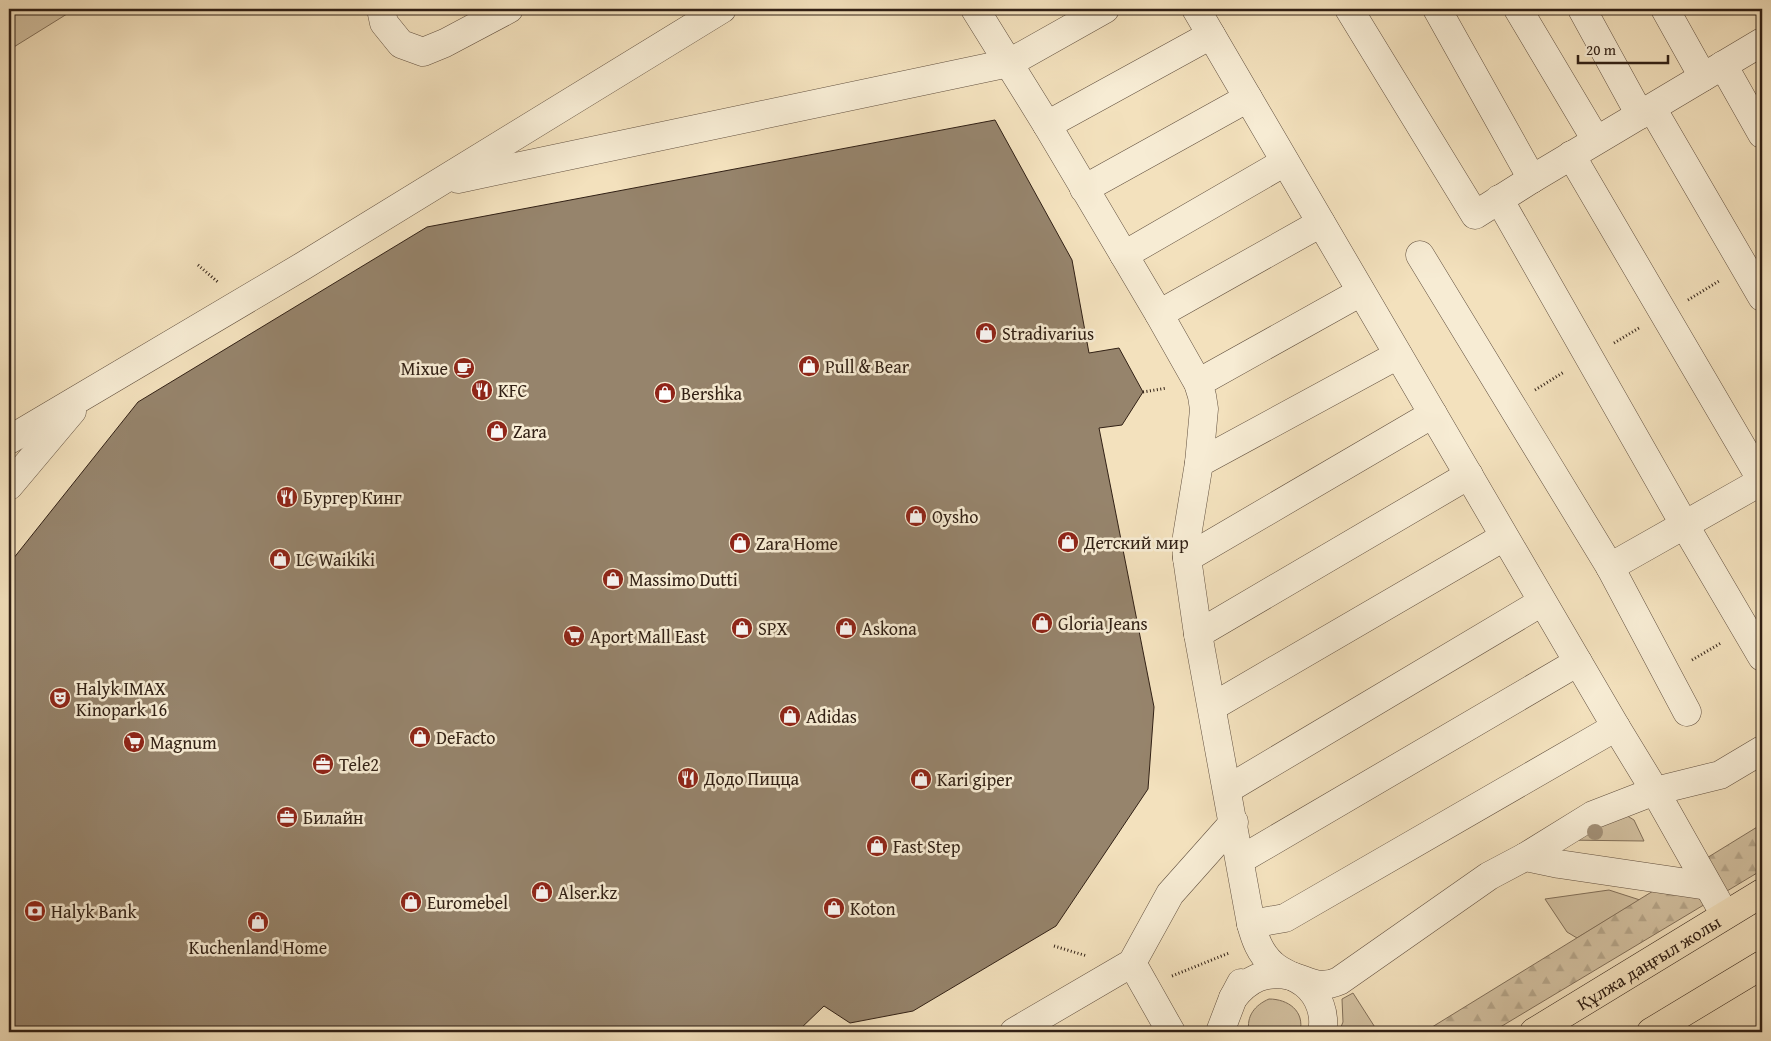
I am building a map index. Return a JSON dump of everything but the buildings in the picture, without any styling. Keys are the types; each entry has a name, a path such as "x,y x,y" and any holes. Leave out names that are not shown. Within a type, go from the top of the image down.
{"main road":[{"name":"Құлжа даңғыл жолы","path":"1534,1032 1762,894"},
{"path":"1651,1032 1762,965"}],"lane":[{"path":"381,9 384,23 401,44 423,52 445,43 509,9"},
{"path":"9,440 439,183 722,9"},
{"path":"975,9 1047,125 1159,314 1198,383 1202,396 1204,409 1199,463 1187,536 1187,558 1198,634 1234,822 1251,924 1253,949 1251,960 1227,1019"},
{"path":"439,183 1009,63 1105,9"},
{"path":"1196,9 1725,915"},
{"path":"1349,9 1475,215 1571,155 1762,42"},
{"path":"1437,9 1532,179"},
{"path":"1518,9 1596,140"},
{"path":"1582,9 1762,297"},
{"path":"1665,9 1762,134"},
{"path":"1047,125 1211,35"},
{"path":"1084,189 1248,98"},
{"path":"1571,155 1762,481 1610,566"},
{"path":"1124,255 1285,162"},
{"path":"1499,199 1762,657"},
{"path":"1159,314 1321,223"},
{"path":"1420,255 1610,566 1687,712"},
{"path":"1198,383 1361,292"},
{"path":"1199,463 1398,355"},
{"path":"9,486 87,394"},
{"path":"1187,558 1433,414"},
{"path":"1198,634 1468,475"},
{"path":"1212,707 1504,537"},
{"path":"1228,789 1542,602"},
{"path":"1240,860 1578,662"},
{"path":"1251,924 1284,918 1616,727"},
{"path":"1227,1019 1243,986 1257,977 1274,974 1290,976 1314,985 1332,984 1339,981 1489,876 1593,815 1654,791 1720,775 1762,750"},
{"path":"1014,1032 1052,1023 1132,963 1170,894 1234,822"},
{"path":"1524,857 1708,886"},
{"path":"1251,924 1255,938 1266,958 1280,971 1305,984 1316,997 1322,1011 1324,1026 1322,1032"},
{"path":"1132,963 1171,1032"}],"path":[{"path":"1668,675 1745,628"},
{"path":"1054,946 1092,958"},
{"path":"1169,977 1234,950"}],"green space":[{"path":"9,9 75,9 9,50"},
{"path":"1621,812 1634,820 1644,841 1561,840"},
{"path":"1762,824 1762,870 1492,1032 1424,1032"},
{"path":"1609,890 1640,900 1577,938 1567,932 1545,899"},
{"path":"1353,993 1378,1032 1339,1032 1343,1022 1342,999"},
{"path":"1269,999 1283,1001 1294,1008 1300,1018 1300,1032 1249,1032 1250,1016 1260,1004"}],"place":[{"name":"Stradivarius","path":"986,333"},
{"name":"Pull & Bear","path":"809,366"},
{"name":"Mixue","path":"464,368"},
{"name":"KFC","path":"482,390"},
{"name":"Bershka","path":"665,393"},
{"name":"Zara","path":"497,431"},
{"name":"Бургер Кинг","path":"287,497"},
{"name":"Oysho","path":"916,516"},
{"name":"Детский мир","path":"1068,542"},
{"name":"Zara Home","path":"740,543"},
{"name":"LC Waikiki","path":"280,559"},
{"name":"Massimo Dutti","path":"613,579"},
{"name":"Gloria Jeans","path":"1042,623"},
{"name":"SPX","path":"742,628"},
{"name":"Askona","path":"846,628"},
{"name":"Aport Mall East","path":"574,636"},
{"name":"Halyk IMAX Kinopark 16","path":"60,698"},
{"name":"Adidas","path":"790,716"},
{"name":"DeFacto","path":"420,737"},
{"name":"Magnum","path":"134,742"},
{"name":"Tele2","path":"323,764"},
{"name":"Додо Пицца","path":"688,778"},
{"name":"Kari giper","path":"921,779"},
{"name":"Билайн","path":"287,817"},
{"name":"Fast Step","path":"877,846"},
{"name":"Alser.kz","path":"542,892"},
{"name":"Euromebel","path":"411,902"},
{"name":"Koton","path":"834,908"},
{"name":"Halyk Bank","path":"35,911"},
{"name":"Kuchenland Home","path":"258,922"}]}
